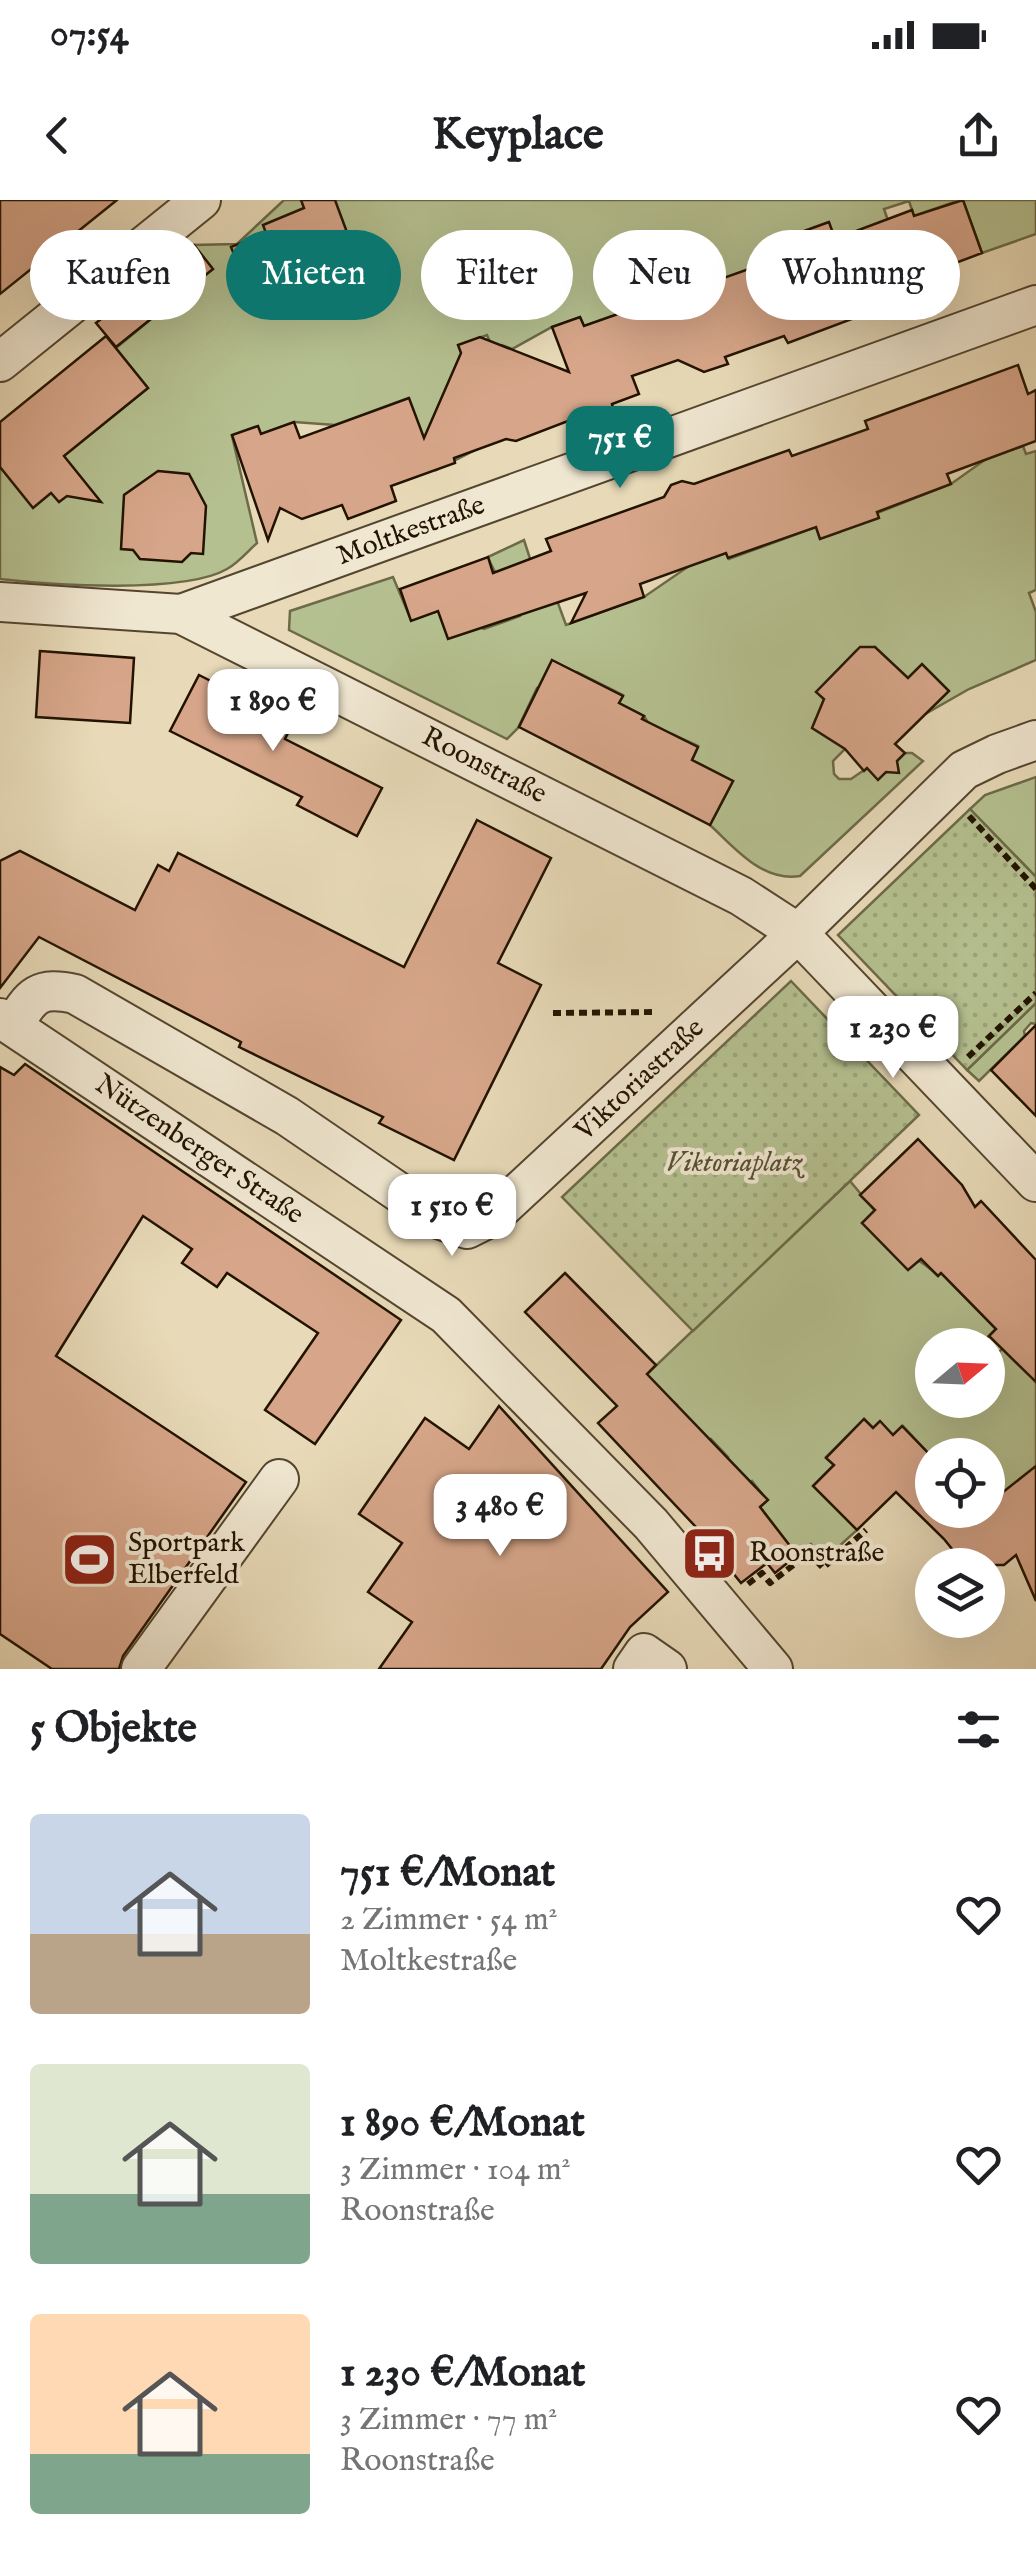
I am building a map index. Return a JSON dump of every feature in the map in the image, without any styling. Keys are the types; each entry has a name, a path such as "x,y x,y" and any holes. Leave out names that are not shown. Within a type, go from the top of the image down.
{"street":[{"path":"0,362 201,200"},
{"name":"Moltkestraße","path":"182,614 1036,305"},
{"name":"Roonstraße","path":"0,602 182,614 741,896 798,933 1036,1182"},
{"name":"Viktoriastraße","path":"7,1022 34,996 51,989 75,994 287,1116 438,1219 467,1229 493,1216 715,1011 964,770 1036,740"},
{"name":"Nützenberger Straße","path":"7,1022 446,1315 651,1524 773,1669"},
{"path":"142,1669 279,1479"}],"path":[{"path":"945,789 1036,889"},
{"path":"941,1082 1036,993"},
{"path":"553,1013 715,1011"},
{"path":"720,1606 762,1573 770,1583 809,1553 823,1568 866,1530"}],"green space":[{"path":"284,200 960,200 914,216 909,201 884,209 891,230 831,230 828,222 807,230 746,230 746,272 726,281 726,230 593,230 593,320 601,320 584,326 580,317 573,320 573,230 421,230 421,320 572,320 512,349 502,345 493,349 487,335 459,345 477,449 436,470 408,398 335,425 294,422 261,434 257,427 232,436 257,543 227,569 207,577 150,585 0,579 0,446 88,436 148,388 116,348 150,320 206,320 206,274 212,269 206,261 206,245 226,244 226,320 401,320 401,230 252,230"},
{"path":"963,200 1036,200 1036,234 982,253"},
{"path":"1023,446 1026,454 1036,451 1036,590 1029,593 1036,612 1036,660 969,689 925,714 875,647 856,651 817,692 836,712 819,714 816,728 844,745 833,761 834,774 839,779 851,779 867,768 878,779 905,753 923,761 800,876 761,869 710,825 733,781 692,760 698,746 672,734 655,734 644,716 619,703 623,695 577,672 537,688 518,728 507,739 289,630 290,611 393,577 411,620 438,611 484,629 520,616 488,557 524,540 534,571 545,568 566,625 644,597 689,566 726,553 729,559 816,527 820,539 840,532 839,528 951,484 986,459"},
{"path":"1036,777 1036,877 970,809 985,795"},
{"path":"970,809 1036,877 1036,1003 967,1070 838,935"},
{"name":"Viktoriaplatz","path":"791,981 919,1115 693,1331 562,1197"},
{"path":"1036,1003 1036,1024 1031,1023 1024,1031 1025,1036 979,1081 967,1070"},
{"path":"850,1181 875,1211 862,1223 938,1276 946,1268 995,1328 915,1328 915,1418 1005,1418 1005,1346 1036,1382 1036,1466 1005,1491 1005,1438 915,1439 903,1426 893,1435 880,1422 873,1428 864,1419 826,1457 834,1465 814,1485 857,1530 824,1560 811,1544 797,1555 760,1507 767,1500 752,1481 744,1487 722,1464 728,1457 711,1439 705,1445 672,1411 677,1405 644,1377"}],"building":[{"path":"0,200 117,200 80,230 30,230 30,270 0,294"},
{"path":"301,200 335,200 346,230 265,230 263,225 304,208"},
{"path":"963,200 982,253 960,261 960,230 859,230 912,210 914,216"},
{"path":"829,222 832,230 807,230"},
{"path":"746,270 746,320 849,320 788,343 784,336 725,357 728,364 704,372 678,360 632,376 639,394 612,404 614,412 589,421 586,414 516,441 506,439 454,458 455,463 391,486 396,501 348,519 342,505 302,519 280,508 268,540 232,435 258,426 261,434 294,422 300,438 409,398 424,438 461,353 458,345 480,337 569,372 552,327 580,317 584,326 601,320 726,320 726,277"},
{"path":"100,320 150,320 116,347 96,323"},
{"path":"106,336 148,388 64,456 101,502 67,496 59,502 51,493 33,508 0,467 0,422"},
{"path":"1018,365 1028,394 1036,390 1036,441 947,474 951,484 877,512 879,518 820,539 816,527 728,558 726,553 640,584 644,597 571,623 586,593 448,639 438,611 411,621 400,589 488,557 493,573 551,551 546,539 664,497 671,485 682,481 694,484 789,450 792,456 868,429 865,421"},
{"path":"158,471 189,474 206,506 203,554 191,553 182,562 140,559 133,550 121,549 124,495"},
{"path":"860,647 875,647 908,678 922,664 949,691 895,744 905,753 897,761 899,773 886,772 878,780 867,768 864,771 845,749 812,728 824,699 816,692"},
{"path":"40,651 134,658 130,723 36,717"},
{"path":"552,660 623,696 619,703 644,716 642,719 698,747 692,760 733,781 710,825 519,727"},
{"path":"199,675 293,723 285,739 382,788 357,836 297,805 302,797 170,731"},
{"path":"477,820 551,858 498,963 541,985 454,1160 379,1123 383,1117 239,1047 241,1042 39,937 0,988 0,861 20,851 135,910 158,865 169,871 178,853 404,967"},
{"path":"1036,1025 1036,1116 991,1070"},
{"path":"25,1064 401,1320 315,1444 265,1410 318,1333 227,1273 217,1287 182,1263 192,1249 143,1216 56,1356 246,1482 123,1656 119,1669 52,1669 0,1634 0,1067 14,1075"},
{"path":"918,1139 962,1185 975,1207 981,1201 1036,1260 1036,1382 1005,1352 1005,1328 995,1328 941,1273 938,1276 921,1259 908,1270 862,1223 875,1210 860,1195"},
{"path":"565,1273 656,1365 647,1374 768,1500 760,1507 797,1555 775,1573 767,1563 741,1583 695,1526 598,1423 617,1406 525,1312"},
{"path":"499,1406 668,1592 630,1627 601,1669 379,1669 412,1622 368,1592 402,1543 359,1514 425,1418 469,1449"},
{"path":"864,1419 873,1428 880,1421 893,1435 902,1426 915,1439 915,1511 896,1492 857,1530 813,1486 834,1465 826,1458"},
{"path":"1036,1466 1036,1601 1016,1555 1005,1564 1005,1548 951,1548 933,1528 1005,1528 1005,1491"}],"place":[{"name":"Roonstraße","path":"710,1553"},
{"name":"Sportpark Elberfeld","path":"89,1559"}]}
